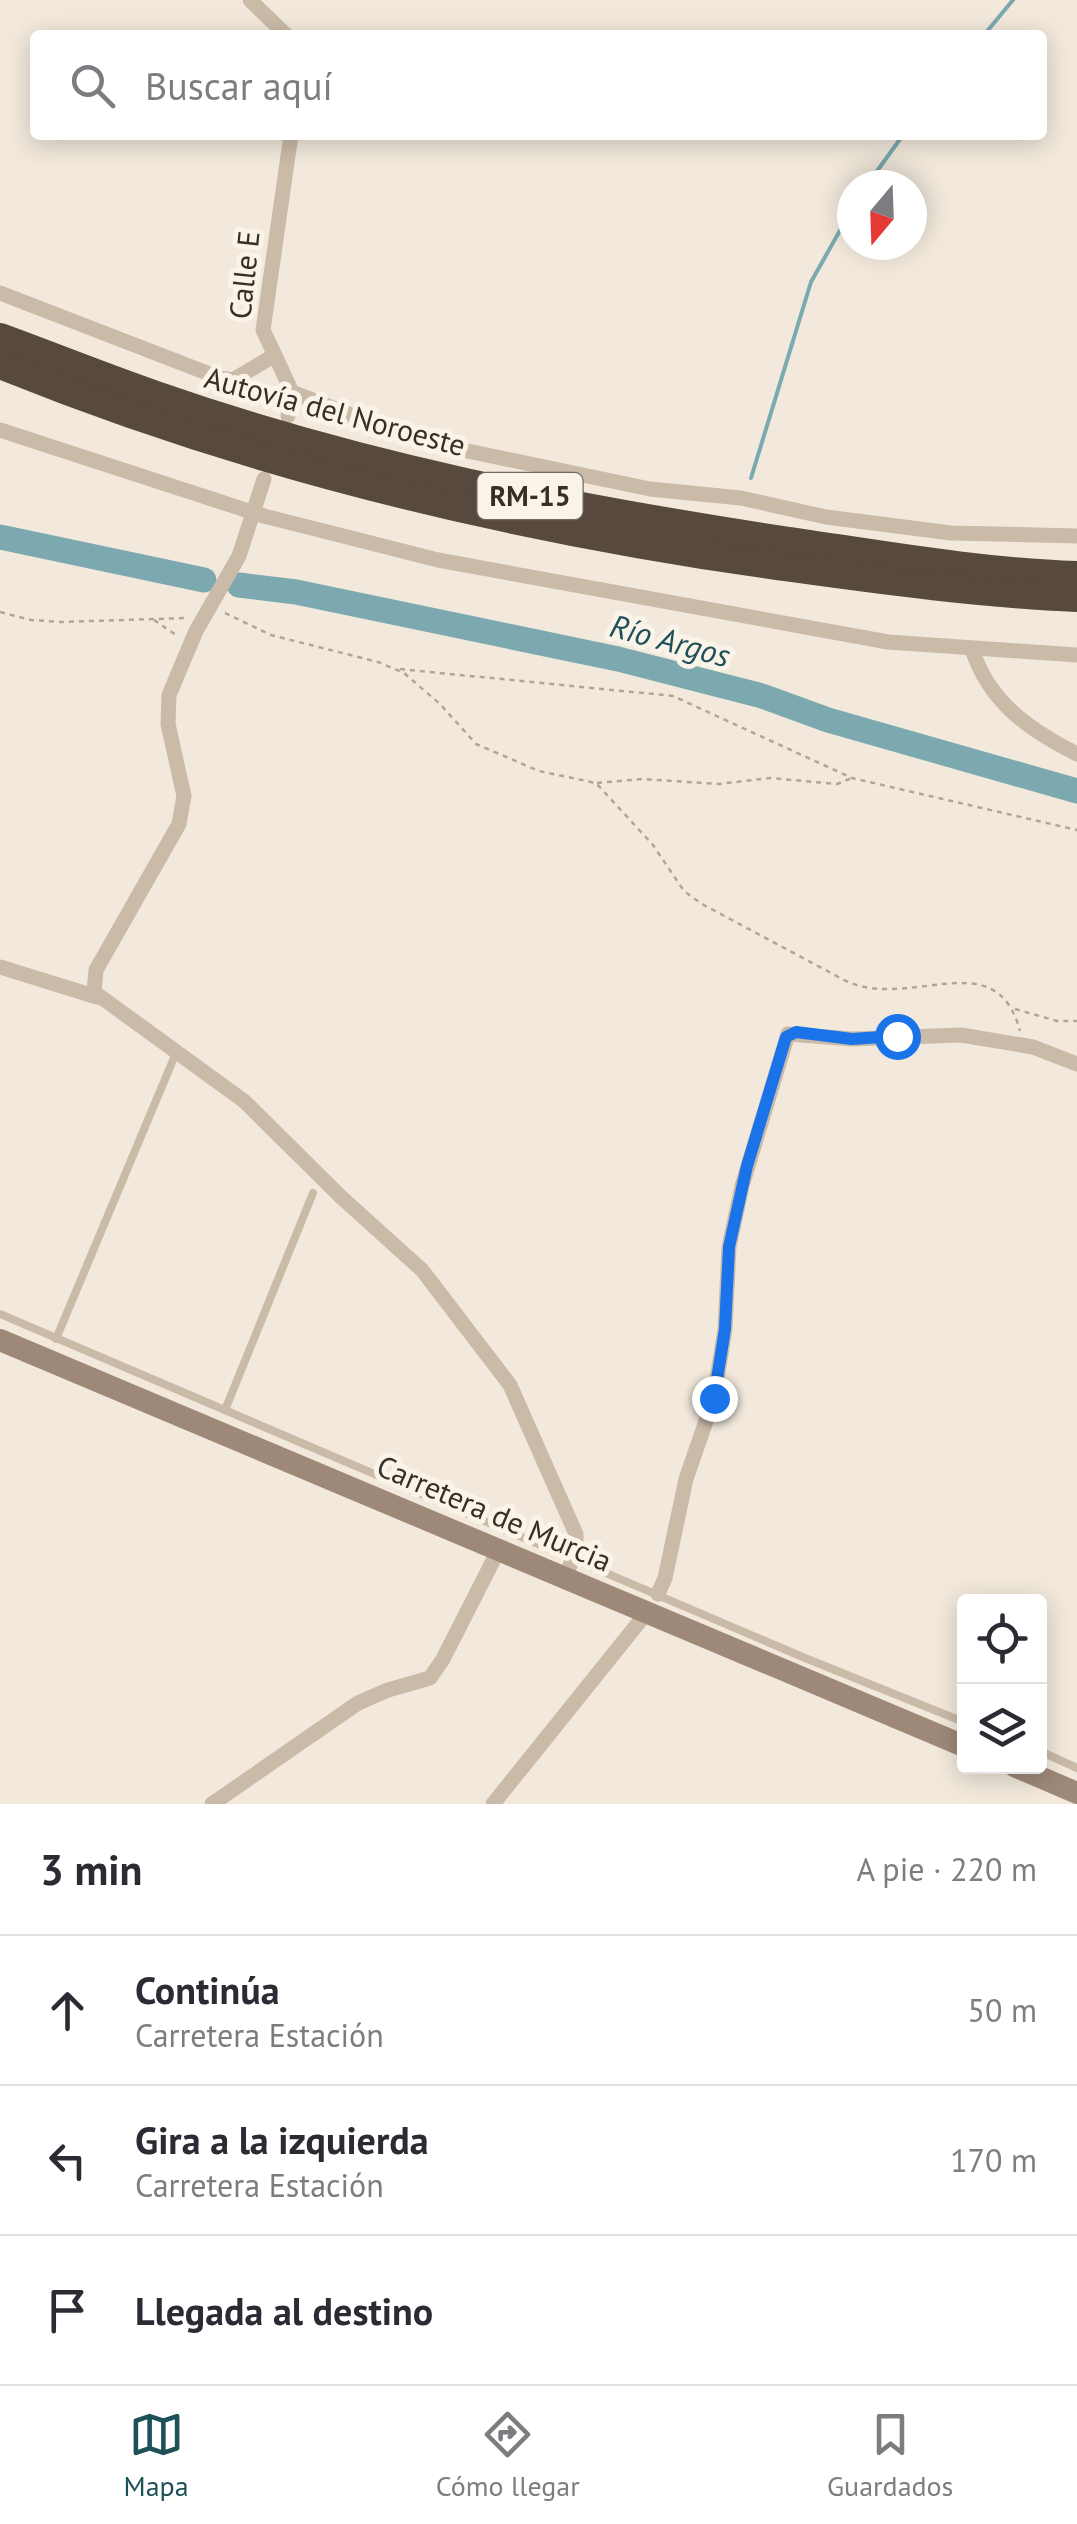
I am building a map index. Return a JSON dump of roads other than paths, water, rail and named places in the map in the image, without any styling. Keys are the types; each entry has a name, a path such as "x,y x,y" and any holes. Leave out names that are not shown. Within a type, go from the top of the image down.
{"highway":[{"name":"Autovía del Noroeste","path":"0,337 158,396 344,452 491,488 617,515 868,553 1077,575"},
{"name":"Autovía del Noroeste","path":"0,365 84,399 296,469 450,506 722,558 853,576 1077,598"}],"main road":[{"name":"Carretera de Murcia","path":"0,1340 499,1548 570,1567 859,1691 957,1742"},
{"path":"1033,1774 1077,1793"}],"street":[{"path":"250,0 281,30"},
{"name":"Calle E","path":"290,140 263,330 292,392"},
{"path":"0,293 220,378 233,380 275,355"},
{"path":"288,416 292,392 458,449 650,489 741,498 871,524 951,533 1077,536"},
{"path":"0,430 340,538 438,560 888,642 1077,655"},
{"path":"97,997 93,986 96,970 170,842 182,811 182,776 167,707 184,658 239,556 264,479"},
{"path":"972,649 990,688 1012,714 1034,732 1077,754"},
{"path":"0,967 97,997 177,1050 244,1102 422,1270 510,1385 571,1521 576,1541 570,1567"},
{"path":"493,1804 653,1602 665,1578 686,1478 714,1398 725,1329 729,1247 744,1176 786,1037 796,1032 852,1039 961,1034 1024,1045 1077,1064"},
{"path":"212,1804 358,1703 430,1678 499,1548"}],"lane":[{"path":"56,1339 177,1050"},
{"path":"225,1410 313,1193"},
{"path":"0,1314 225,1410 570,1567"},
{"path":"859,1691 957,1720"},
{"path":"1047,1753 1077,1768"}],"waterway":[{"path":"988,30 1013,0"},
{"path":"878,170 899,140"},
{"path":"751,478 811,282 837,236"},
{"name":"Río Argos","path":"0,537 204,580"},
{"name":"Río Argos","path":"239,585 296,592 618,659 762,696 828,720 1077,791"}]}
